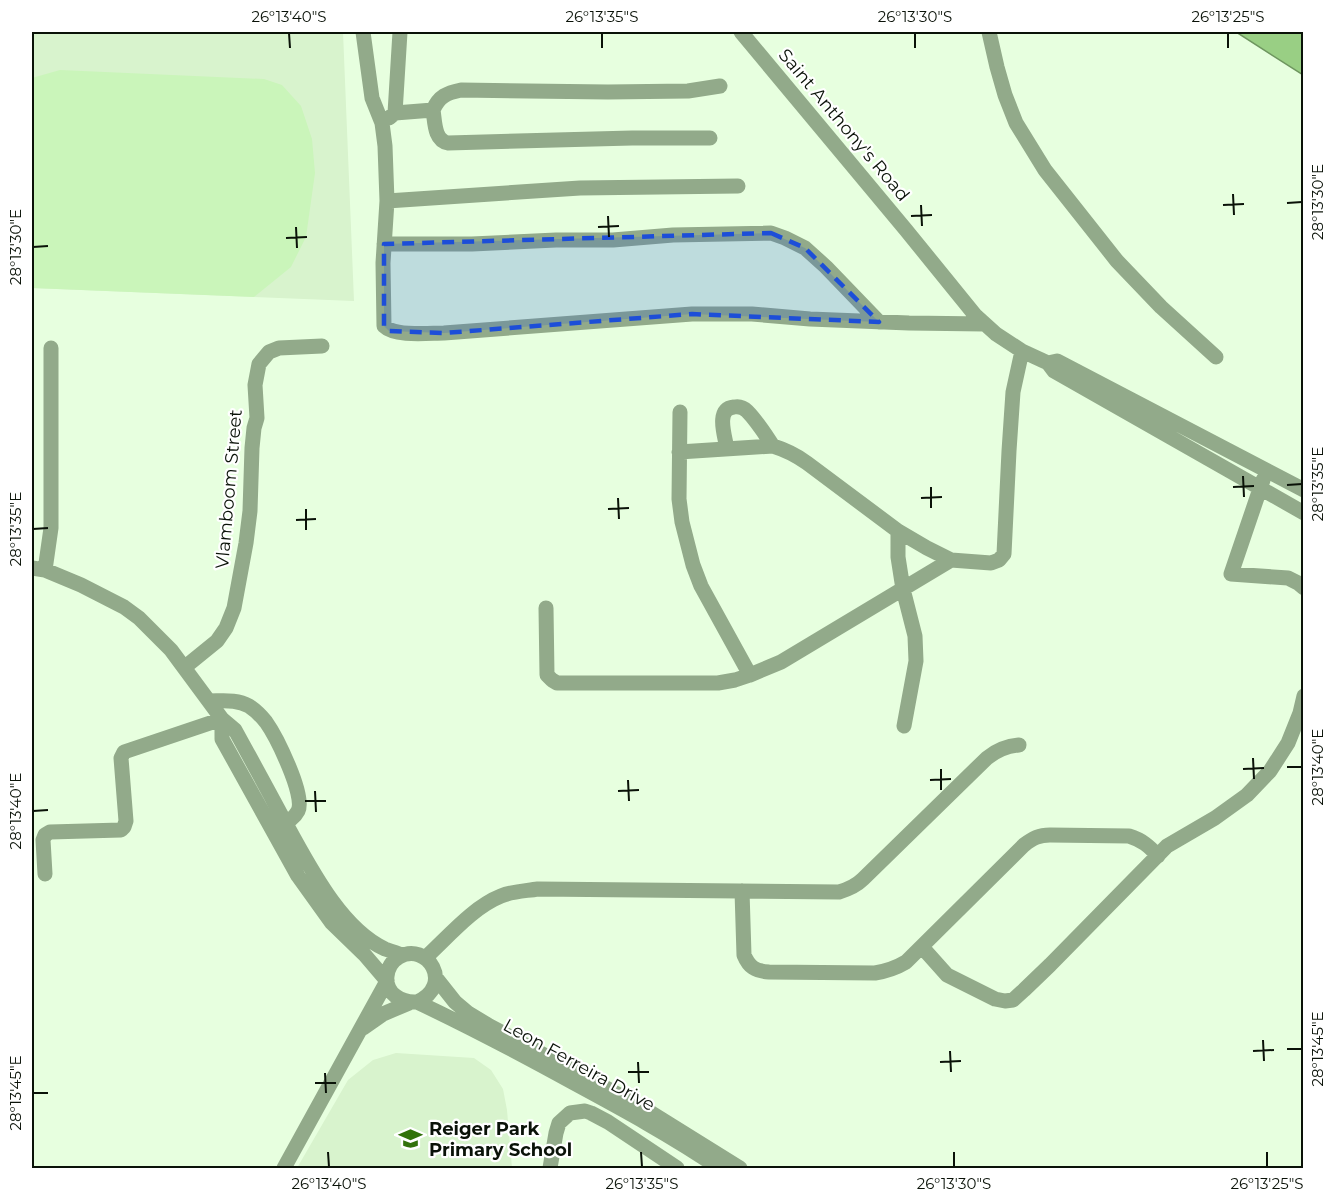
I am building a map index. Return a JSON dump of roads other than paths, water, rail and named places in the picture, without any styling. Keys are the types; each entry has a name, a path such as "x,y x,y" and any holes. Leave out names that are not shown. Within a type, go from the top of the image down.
{"street":[{"path":"363,32 372,98 382,123 386,146 384,326 389,331 444,333 692,314 752,314 879,322 984,324"},
{"path":"395,113 400,32"},
{"name":"Saint Anthony's Road","path":"741,32 966,305 996,334 1022,351 1048,363"},
{"path":"989,32 999,76 1016,123 1045,170 1117,261 1161,307 1216,357"},
{"path":"710,138 448,143 443,142 437,134 433,110 439,98 461,90 688,91 720,86"},
{"path":"382,123 395,113 433,110"},
{"path":"387,201 531,190 738,186"},
{"path":"384,244 613,240 673,235 771,233 805,248 879,322"},
{"name":"Vlamboom Street","path":"185,667 217,641 226,628 234,608 250,511 252,448 257,418 255,385 259,364 268,352 279,348 321,346"},
{"path":"51,348 51,528 38,569 81,585 124,607 171,650 222,719 235,730 280,827 298,876 332,922 387,981 394,996 413,1002"},
{"path":"679,452 773,446 793,453 898,531 927,548 951,560 991,563 999,561 1004,554 1013,392 1022,351"},
{"path":"1304,490 1057,361 1048,363 1054,371 1304,513"},
{"path":"727,449 722,421 724,413 729,407 738,406 745,409 773,446"},
{"path":"680,412 679,498 682,522 693,565 701,586 750,675"},
{"path":"1266,471 1231,574 1288,578 1304,588"},
{"path":"898,531 898,557 903,589 915,636 916,661 904,726"},
{"path":"546,608 548,675 557,683 718,683 750,675 781,662 951,560"},
{"path":"922,947 947,975 994,999 1013,1000 1167,846 1215,818 1247,795 1270,771 1288,743 1304,696"},
{"path":"209,701 243,703 252,708 266,722 286,758 301,803 298,812 280,827"},
{"path":"45,874 43,840 50,832 121,830 124,827 126,821 121,758 124,752 222,719"},
{"path":"425,958 487,903 518,891 538,889 839,892 849,889 863,879 987,758 1003,747 1019,745"},
{"path":"280,827 337,907 356,928 384,949 402,955 418,954 431,963 435,970 435,986 425,999 383,1014 360,1030"},
{"path":"742,891 744,955 747,964 762,972 875,973 906,962 1033,838 1041,835 1129,836 1147,844 1158,856"},
{"path":"284,1168 387,981 391,965 402,955"},
{"name":"Leon Ferreira Drive","path":"436,978 455,1002 468,1013 642,1107 740,1168"},
{"name":"Leon Ferreira Drive","path":"413,1002 511,1049 625,1111 719,1168"},
{"path":"550,1168 559,1123 570,1113 585,1111 600,1117 678,1168"}],"place":[{"name":"Reiger Park Primary School","path":"411,1139"}]}
